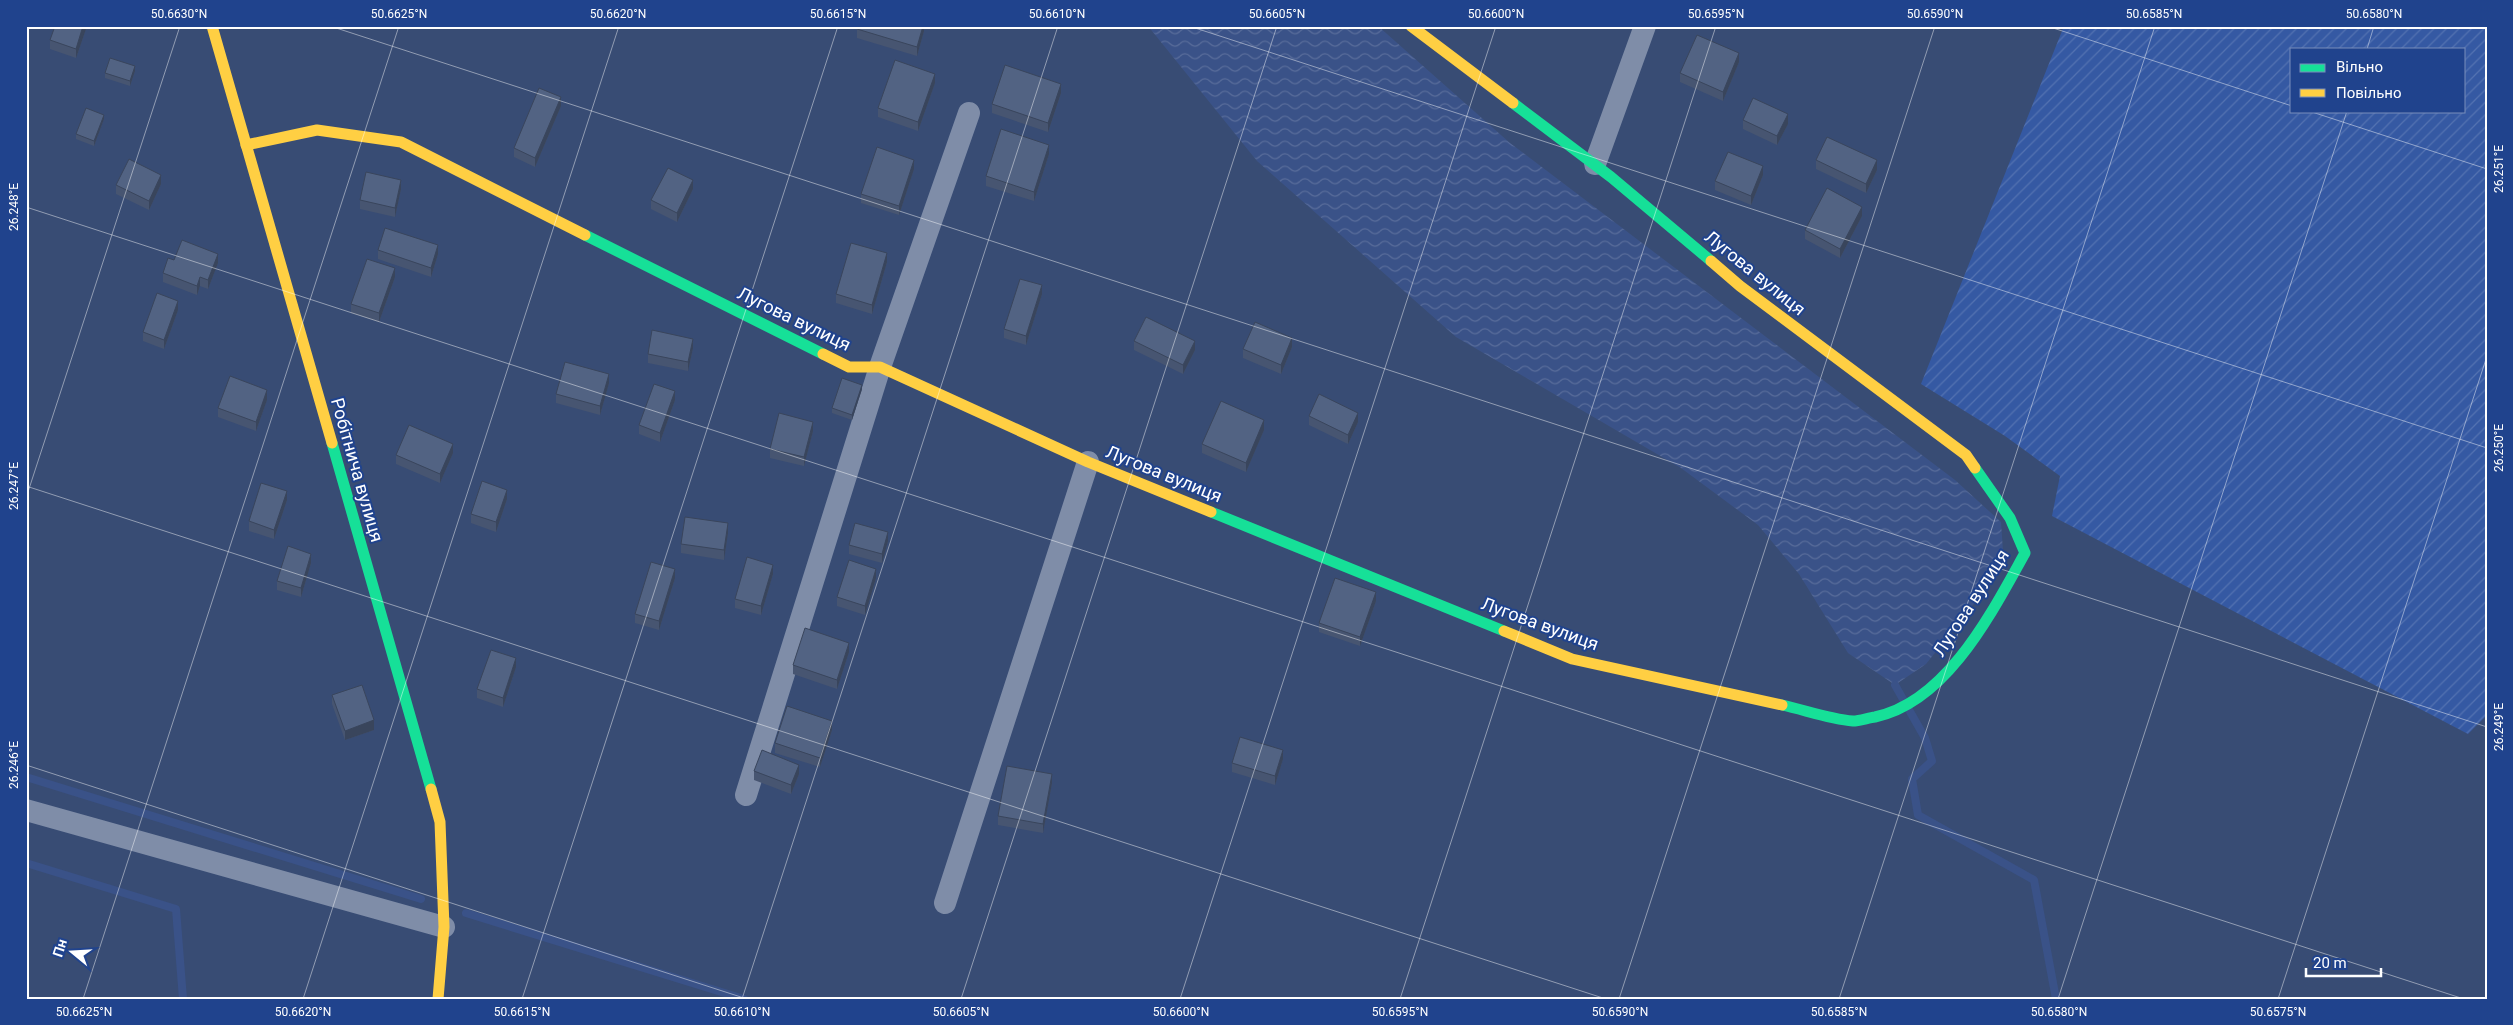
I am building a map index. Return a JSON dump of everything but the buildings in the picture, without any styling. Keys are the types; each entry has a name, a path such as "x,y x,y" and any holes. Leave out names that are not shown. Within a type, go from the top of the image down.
{"street":[{"name":"Робітнича вулиця","path":"212,26 440,822 444,928 438,999"},
{"name":"Лугова вулиця","path":"246,145 318,130 401,142 850,367 880,367 1088,462 1572,659 1854,721 1899,710 1941,681 1977,633 2009,583 2025,553 2010,518 1966,455 1740,286 1595,164 1411,26"},
{"path":"1595,164 1645,26"},
{"path":"746,795 880,367 969,113"},
{"path":"945,903 1088,462"},
{"path":"26,810 444,928"}],"shaded area":[{"path":"2064,26 2487,26 2487,715 2468,734 2052,516 2060,476 2005,436 1921,384"}],"water":[{"path":"1148,26 1378,26 1510,143 1955,480 2001,522 2004,566 1926,664 1895,685 1848,653 1799,574 1758,525 1681,468 1456,337 1257,161"}],"waterway":[{"path":"1895,685 1925,738 1932,761 1912,779 1918,815 2034,880 2056,999"},
{"path":"26,777 421,899"},
{"path":"26,863 176,909 183,999"},
{"path":"466,913 744,999"}],"traffic: fast":[{"path":"1513,103 1611,177 1711,261"},
{"path":"585,235 823,354"},
{"path":"332,443 431,789"},
{"path":"1782,705 1844,720 1855,721 1875,717 1901,708 1924,693 1965,652 1998,601 2025,553 2010,518 1975,468"},
{"path":"1211,512 1504,631"}],"traffic: slow":[{"path":"212,26 332,443"},
{"path":"1411,26 1513,103"},
{"path":"246,145 317,130 401,142 585,235"},
{"path":"1711,261 1740,286 1966,455 1975,468"},
{"path":"823,354 849,367 880,367 1088,462 1211,512"},
{"path":"1504,631 1572,659 1782,705"},
{"path":"431,789 440,822 444,927 438,999"}]}
